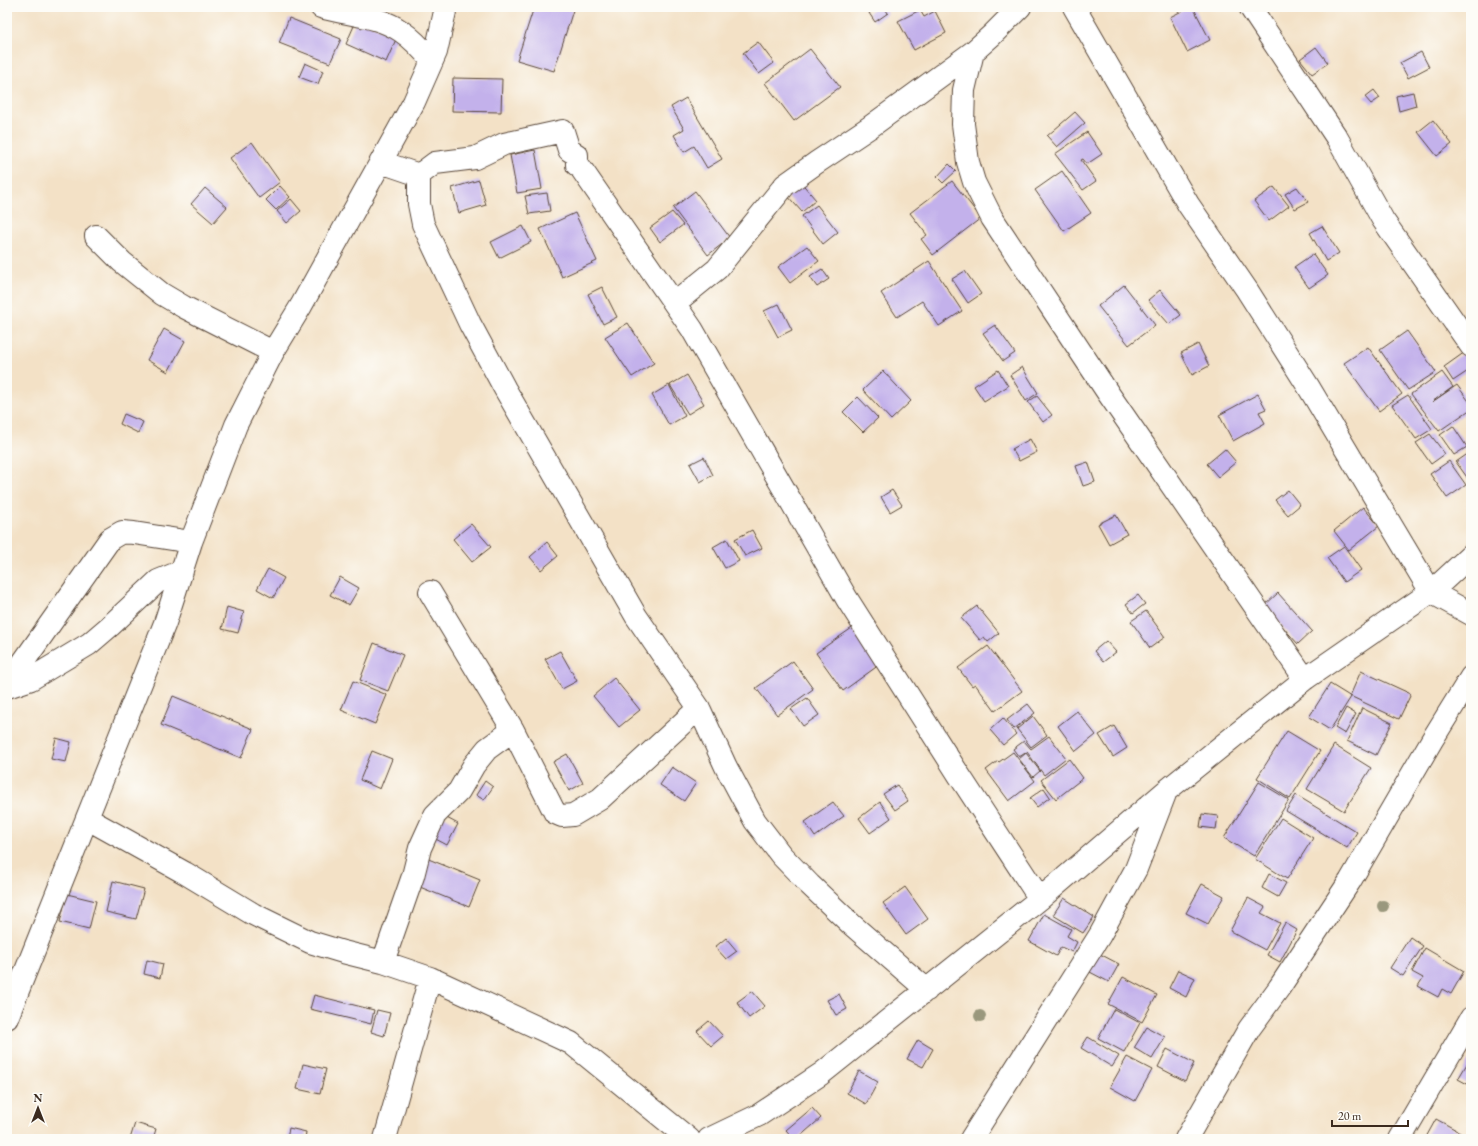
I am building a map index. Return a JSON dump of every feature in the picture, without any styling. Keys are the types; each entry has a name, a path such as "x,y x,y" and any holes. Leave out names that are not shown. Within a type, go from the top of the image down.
{"street":[{"path":"321,7 378,20 401,30 419,46 432,61"},
{"path":"9,1010 88,819 165,623 191,542 236,425 273,352 301,306 414,102 436,52 446,7"},
{"path":"675,303 717,268 786,185 870,127 973,52 1020,7"},
{"path":"1074,7 1188,204 1247,290 1308,386 1431,592 1471,614"},
{"path":"1250,7 1337,138 1383,220 1471,346"},
{"path":"973,52 964,90 963,124 968,162 974,182 992,218 1108,393 1305,679"},
{"path":"418,175 435,163 475,158 504,144 563,131 569,150 577,155 577,165 580,167 692,329 847,599 1040,899"},
{"path":"381,162 418,175"},
{"path":"418,175 419,204 423,224 470,324 508,396 636,616 699,708 726,767 755,821 781,855 851,924 927,990"},
{"path":"96,236 122,262 162,294 184,307 273,352"},
{"path":"7,686 110,539 122,532 191,542"},
{"path":"709,1139 759,1115 821,1074 1040,899 1166,792 1305,679 1431,592 1471,555"},
{"path":"7,686 31,679 89,644 158,581 182,571"},
{"path":"430,592 513,730 555,813 562,816 573,815 600,799 699,708"},
{"path":"1186,1139 1249,1029 1279,988 1350,880 1432,740 1471,677"},
{"path":"383,962 414,876 420,848 435,815 459,792 474,765 487,749 513,730"},
{"path":"971,1139 1100,934 1136,869 1166,792"},
{"path":"88,819 185,873 253,914 310,942 383,962 430,978 571,1043 689,1139"},
{"path":"385,1139 430,978"},
{"path":"1400,1139 1471,1018"}],"building":[{"path":"534,7 574,7 554,71 517,60"},
{"path":"876,7 884,7 888,13 875,22 869,13"},
{"path":"1193,7 1210,40 1187,52 1170,17"},
{"path":"920,10 924,17 935,11 946,33 914,50 898,21"},
{"path":"289,18 341,39 330,63 279,43"},
{"path":"357,19 397,37 386,62 346,44"},
{"path":"758,42 774,63 759,74 743,53"},
{"path":"1316,47 1328,63 1312,74 1300,59"},
{"path":"810,49 840,87 794,121 765,83"},
{"path":"1421,52 1429,67 1408,78 1400,63"},
{"path":"305,63 323,71 318,84 299,77"},
{"path":"453,78 502,79 501,112 452,111"},
{"path":"1374,90 1380,98 1371,104 1365,97"},
{"path":"1413,92 1416,106 1399,111 1396,96"},
{"path":"686,98 722,159 707,168 694,146 684,152 674,135 684,129 671,107"},
{"path":"1075,112 1085,123 1057,147 1047,136"},
{"path":"1433,120 1452,144 1437,156 1418,132"},
{"path":"1087,132 1102,154 1087,164 1083,159 1081,160 1096,181 1083,190 1055,154"},
{"path":"252,142 280,182 259,198 230,158"},
{"path":"535,150 542,189 517,193 510,155"},
{"path":"949,164 956,171 943,183 937,177"},
{"path":"1062,171 1091,213 1064,231 1035,190"},
{"path":"479,180 486,205 459,213 452,188"},
{"path":"799,180 816,200 802,212 785,193"},
{"path":"952,181 981,218 933,255 921,239 927,235 910,213"},
{"path":"280,186 290,197 276,210 266,200"},
{"path":"1274,187 1289,206 1269,221 1254,201"},
{"path":"1297,187 1308,202 1295,209 1285,194"},
{"path":"205,188 227,207 213,223 191,204"},
{"path":"695,191 730,238 708,255 673,208"},
{"path":"547,193 550,211 529,214 525,196"},
{"path":"291,199 301,211 287,223 277,211"},
{"path":"817,205 838,232 823,244 802,216"},
{"path":"672,212 683,225 660,242 650,228"},
{"path":"575,213 597,261 562,277 540,229"},
{"path":"523,226 531,242 499,258 491,242"},
{"path":"1322,226 1339,253 1326,261 1310,233"},
{"path":"807,246 819,261 790,283 778,267"},
{"path":"1313,254 1328,275 1309,288 1294,267"},
{"path":"929,261 962,311 939,326 922,301 897,317 881,293"},
{"path":"822,269 829,279 817,287 810,277"},
{"path":"965,271 981,294 968,303 952,279"},
{"path":"1124,285 1155,325 1129,345 1098,306"},
{"path":"602,287 617,317 603,324 588,294"},
{"path":"1160,290 1181,315 1169,324 1148,300"},
{"path":"779,304 792,330 778,337 764,311"},
{"path":"628,323 654,363 632,377 605,337"},
{"path":"995,325 1015,353 1003,361 983,333"},
{"path":"164,329 185,341 168,372 147,360"},
{"path":"1407,331 1436,372 1408,390 1380,350"},
{"path":"1198,344 1209,366 1192,375 1181,353"},
{"path":"1368,347 1402,394 1379,411 1344,363"},
{"path":"1465,352 1471,360 1471,369 1453,381 1444,367"},
{"path":"1022,367 1038,393 1026,401 1010,375"},
{"path":"998,370 1008,386 984,401 974,386"},
{"path":"883,371 911,401 891,420 863,390"},
{"path":"1442,372 1453,387 1432,402 1457,385 1471,404 1471,409 1439,431 1411,394"},
{"path":"687,375 704,404 688,414 670,385"},
{"path":"669,385 685,416 669,425 652,395"},
{"path":"1258,394 1266,409 1259,412 1265,423 1233,441 1219,415"},
{"path":"1408,395 1432,429 1416,439 1392,405"},
{"path":"1037,396 1052,415 1043,422 1028,402"},
{"path":"858,397 878,418 863,432 843,412"},
{"path":"124,414 143,422 138,433 120,424"},
{"path":"1453,426 1467,447 1454,455 1440,435"},
{"path":"1430,434 1445,454 1431,464 1416,443"},
{"path":"1030,439 1037,452 1019,461 1012,449"},
{"path":"1225,449 1236,462 1218,477 1207,464"},
{"path":"1469,453 1471,456 1471,479 1469,480 1456,462"},
{"path":"704,457 713,475 700,482 690,464"},
{"path":"1449,461 1466,485 1447,498 1430,474"},
{"path":"1088,462 1095,482 1083,486 1076,466"},
{"path":"892,490 902,505 890,512 881,497"},
{"path":"1288,490 1300,505 1288,515 1275,500"},
{"path":"1363,507 1379,526 1349,550 1334,531"},
{"path":"1116,515 1127,534 1109,544 1098,524"},
{"path":"471,524 491,547 472,562 453,539"},
{"path":"752,530 762,548 745,556 735,539"},
{"path":"727,539 739,561 725,568 713,547"},
{"path":"547,542 558,556 541,570 530,557"},
{"path":"1344,546 1361,570 1344,582 1327,558"},
{"path":"268,569 284,578 273,598 257,589"},
{"path":"340,577 359,588 349,605 330,595"},
{"path":"1278,593 1312,631 1298,644 1264,606"},
{"path":"1138,595 1145,604 1133,613 1126,604"},
{"path":"977,606 999,633 988,642 984,637 980,640 961,618"},
{"path":"227,607 244,612 238,633 222,629"},
{"path":"1146,611 1165,637 1150,648 1131,621"},
{"path":"852,628 879,665 843,691 816,653"},
{"path":"1106,641 1116,652 1103,662 1094,651"},
{"path":"374,643 403,655 388,691 360,680"},
{"path":"988,646 1022,691 995,711 975,684 972,686 958,668"},
{"path":"560,651 577,681 562,689 545,659"},
{"path":"793,661 813,689 777,715 756,688"},
{"path":"1361,671 1411,694 1399,719 1350,696"},
{"path":"614,678 640,710 619,727 593,696"},
{"path":"353,681 387,695 375,724 341,710"},
{"path":"1330,684 1351,697 1330,730 1309,717"},
{"path":"173,696 253,729 241,758 161,725"},
{"path":"807,698 819,715 803,726 791,709"},
{"path":"1028,704 1035,713 1014,729 1007,720"},
{"path":"1346,708 1356,714 1345,734 1335,728"},
{"path":"1362,708 1392,723 1376,755 1347,741"},
{"path":"1077,711 1096,735 1076,751 1058,726"},
{"path":"1033,716 1047,735 1031,747 1017,729"},
{"path":"1003,718 1016,734 1003,745 990,730"},
{"path":"1114,726 1127,748 1113,757 1099,735"},
{"path":"1287,731 1320,751 1290,799 1257,778"},
{"path":"1049,736 1066,758 1044,775 1027,752 1019,757 1013,749 1024,741 1031,749"},
{"path":"56,738 71,742 66,762 51,759"},
{"path":"1334,745 1371,768 1344,811 1307,789"},
{"path":"372,751 392,759 380,789 360,780"},
{"path":"1013,752 1035,781 1009,801 986,770"},
{"path":"1026,753 1040,771 1033,777 1019,759"},
{"path":"567,754 583,783 569,791 553,762"},
{"path":"1069,759 1083,778 1056,799 1041,780"},
{"path":"672,767 696,783 684,801 660,785"},
{"path":"485,781 493,787 484,800 476,795"},
{"path":"1259,782 1289,800 1254,856 1224,838"},
{"path":"897,785 908,801 895,810 883,794"},
{"path":"1044,788 1050,797 1037,807 1030,798"},
{"path":"1296,795 1357,832 1347,848 1286,811"},
{"path":"833,802 844,816 815,837 805,822"},
{"path":"880,802 891,818 870,833 859,818"},
{"path":"1202,814 1218,816 1216,829 1200,827"},
{"path":"443,816 458,824 447,845 432,837"},
{"path":"1281,818 1313,838 1287,879 1255,859"},
{"path":"426,858 480,880 469,907 415,885"},
{"path":"1269,874 1286,883 1278,897 1262,888"},
{"path":"113,881 144,889 136,919 106,912"},
{"path":"1202,884 1224,896 1208,924 1186,913"},
{"path":"905,887 928,919 906,935 883,903"},
{"path":"67,894 96,901 89,929 60,922"},
{"path":"1064,898 1094,917 1083,933 1053,915"},
{"path":"1248,898 1265,907 1261,913 1280,923 1265,950 1230,931"},
{"path":"1044,914 1071,929 1067,936 1077,942 1072,952 1061,947 1056,956 1029,941"},
{"path":"1285,923 1297,930 1280,962 1267,955"},
{"path":"1410,937 1423,946 1403,976 1390,968"},
{"path":"726,938 737,951 726,959 715,947"},
{"path":"1425,948 1464,971 1451,994 1442,989 1438,997 1418,986 1423,978 1412,972"},
{"path":"1098,953 1119,964 1109,982 1088,971"},
{"path":"147,960 163,964 160,978 144,974"},
{"path":"1178,970 1195,978 1186,997 1169,988"},
{"path":"1123,977 1157,995 1142,1022 1108,1004"},
{"path":"752,991 765,1006 749,1018 737,1002"},
{"path":"839,994 847,1009 836,1015 827,1000"},
{"path":"314,995 374,1010 371,1024 310,1009"},
{"path":"1114,1009 1140,1023 1124,1052 1098,1038"},
{"path":"377,1010 390,1013 384,1036 371,1032"},
{"path":"709,1021 723,1036 711,1046 697,1031"},
{"path":"1147,1027 1165,1037 1152,1059 1134,1048"},
{"path":"1088,1037 1119,1056 1112,1067 1081,1048"},
{"path":"918,1040 933,1049 923,1067 907,1059"},
{"path":"1167,1049 1194,1063 1185,1081 1158,1067"},
{"path":"1127,1057 1152,1070 1135,1101 1110,1087"},
{"path":"1471,1057 1471,1086 1458,1079"},
{"path":"303,1064 326,1069 320,1094 297,1089"},
{"path":"859,1071 878,1082 866,1104 847,1093"},
{"path":"812,1108 821,1118 797,1139 794,1139 786,1130"},
{"path":"1436,1119 1471,1138 1471,1139 1425,1139"},
{"path":"135,1123 156,1129 153,1139 130,1139"},
{"path":"289,1128 306,1132 305,1139 287,1139"}]}
